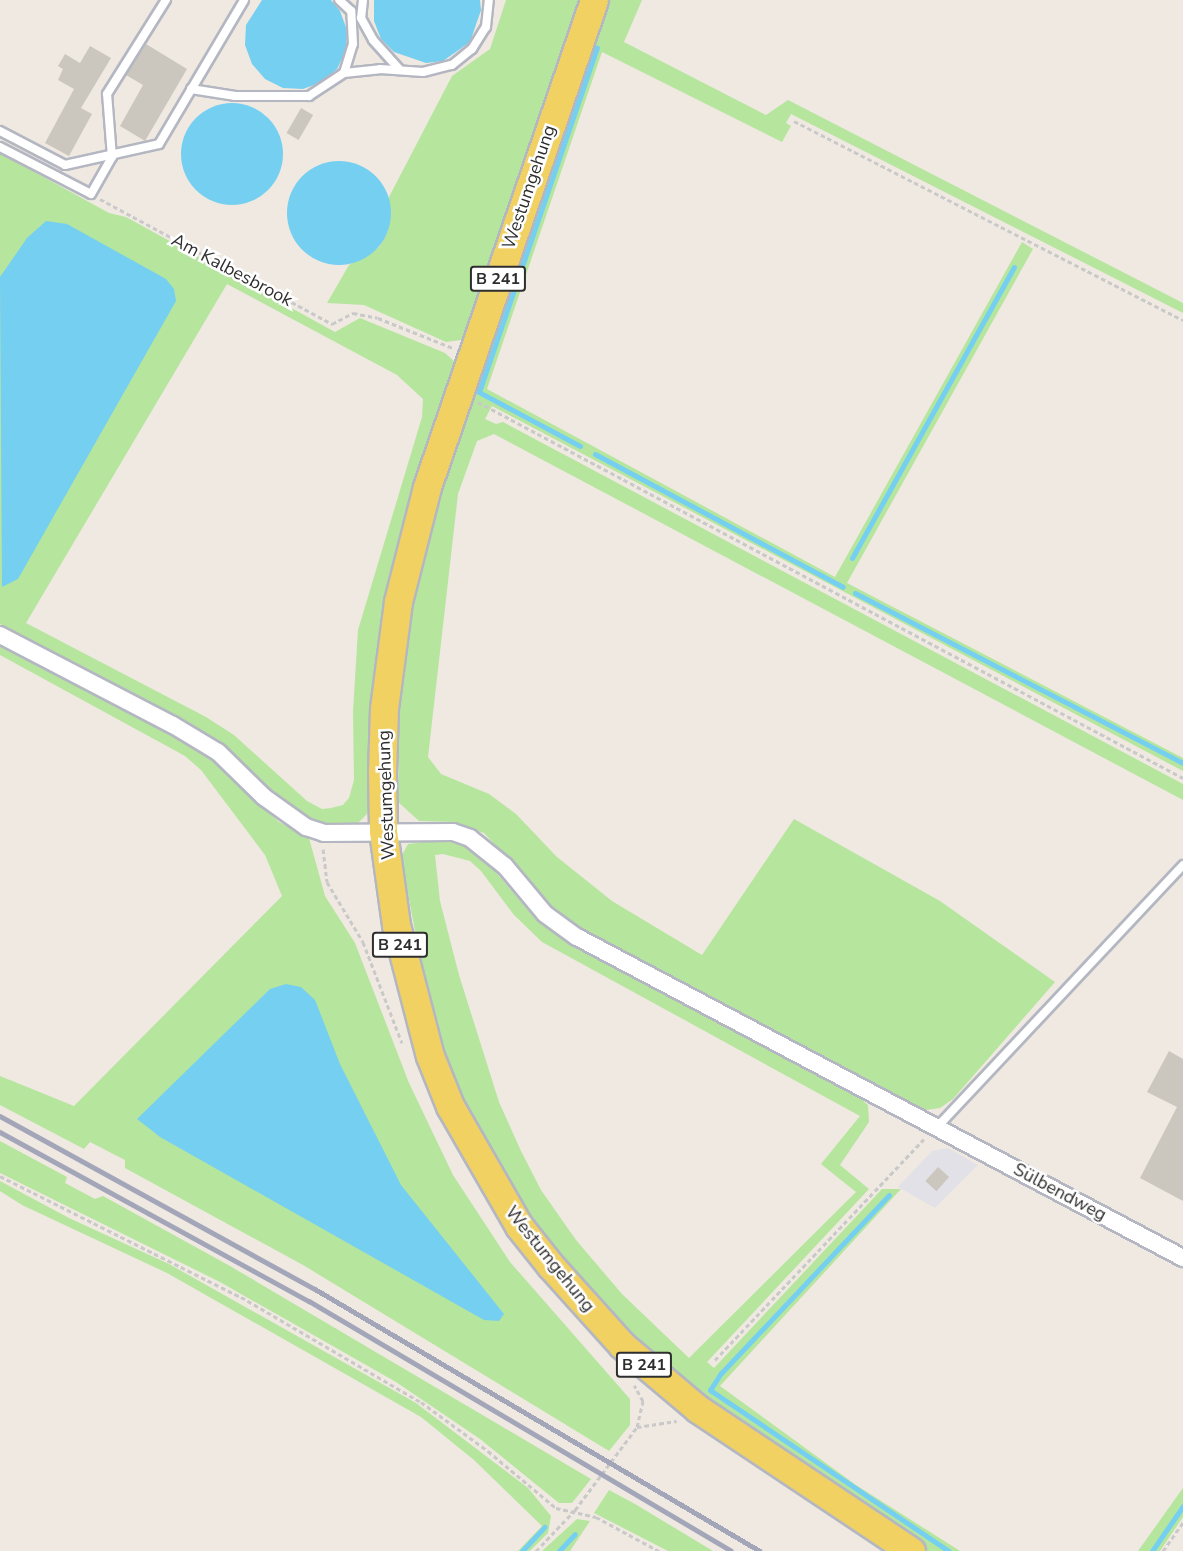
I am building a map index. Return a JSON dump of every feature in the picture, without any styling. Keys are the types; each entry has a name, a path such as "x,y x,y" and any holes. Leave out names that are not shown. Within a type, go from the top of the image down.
{"main road":[{"name":"Westumgehung","path":"594,0 427,487 395,620 384,709 384,831 398,936 430,1056 450,1106 519,1226 622,1345 663,1382 756,1450 911,1551"}],"street":[{"name":"Sülbendweg","path":"0,635 209,747 287,816 306,827 324,833 453,832 470,838 505,866 545,914 577,937 938,1126 1183,1258"}],"lane":[{"path":"0,147 91,194 112,157 107,94 166,0"},
{"path":"0,131 65,165 112,157 159,144 244,0"},
{"path":"339,0 351,11 353,33 353,44 344,73"},
{"path":"363,0 362,18 365,26 400,70"},
{"path":"192,89 235,96 309,96 344,73 400,70 423,72 452,65 472,49 486,27 489,0"},
{"path":"938,1126 1183,865"}],"path":[{"path":"794,121 1183,320"},
{"name":"Am Kalbesbrook","path":"91,194 332,324 352,313 378,318 471,356"},
{"path":"496,412 1183,778"},
{"path":"716,1360 938,1126"},
{"path":"0,1176 68,1214 203,1277 399,1388 463,1431 556,1508 575,1510 659,1551"},
{"path":"536,1551 575,1510 637,1427 643,1401 636,1387"},
{"path":"637,1427 688,1420"},
{"path":"1163,1551 1183,1522"}],"shaded area":[{"path":"948,1148 978,1165 935,1208 898,1187 932,1151"}],"green space":[{"path":"506,0 583,0 471,324 461,340 446,342 364,305 327,303 349,265 379,247 388,231 389,197 452,76 490,49"},
{"path":"606,0 642,0 624,42 766,115 788,100 1183,303 1183,313 791,114 786,123 791,126 782,142 602,52 487,389 835,577 1022,242 1033,249 847,583 1183,758 1183,771 492,406 485,419 496,424 503,422 1183,784 1183,800 494,434 477,441 458,494 428,757 441,774 489,794 516,814 557,857 612,901 702,955 794,819 940,901 1055,982 953,1099 940,1108 926,1110 909,1103 584,930 551,906 484,833 452,822 419,821 398,802 400,688 411,589 427,524"},
{"path":"0,153 109,213 126,217 335,332 360,318 445,353 456,363 389,591 372,699 369,804 367,814 357,824 329,826 304,818 207,734 0,624","holes":["227,284 397,375 423,399 422,417 358,630 353,712 354,780 349,798 343,805 322,809 307,801 234,735 206,717 26,623"]},
{"path":"0,643 206,754 279,822 309,838 325,896 355,943 409,1083 453,1175 510,1262 630,1399 630,1425 609,1451 303,1265 125,1168 125,1160 90,1142 84,1149 0,1105 0,1076 74,1106 282,896 265,855 201,770 185,756 0,655"},
{"path":"443,840 477,850 528,910 557,934 846,1086 868,1105 869,1122 840,1165 869,1189 707,1362 714,1368 882,1189 901,1189 720,1386 856,1485 960,1551 928,1551 735,1423 624,1331 530,1221 466,1115 439,1043 426,989 401,857 408,844","holes":["443,854 470,861 481,871 514,915 542,942 860,1116 821,1164 856,1192 689,1358 622,1294 576,1240 541,1190 499,1102 459,975 440,901 435,855"]},
{"path":"0,1141 67,1177 65,1183 95,1199 103,1196 230,1266 591,1479 572,1503 559,1503 480,1439 396,1382 220,1282 0,1173"},
{"path":"0,1181 69,1218 169,1264 416,1403 528,1488 551,1516 548,1533 530,1551 518,1551 542,1526 474,1460 421,1417 167,1273 22,1205 0,1191"},
{"path":"1183,1488 1183,1517 1160,1551 1138,1551"},
{"path":"609,1490 713,1551 668,1551 594,1513"},
{"path":"577,1519 590,1521 570,1551 542,1551"}],"water":[{"path":"262,0 331,0 340,11 347,30 346,50 337,69 322,82 303,89 283,88 265,79 252,64 245,45 246,25"},
{"path":"374,0 480,0 481,10 470,42 443,61 426,63 394,52 381,39 374,21"},
{"path":"232,103 251,107 268,118 279,135 283,154 279,173 268,190 251,201 232,205 213,201 196,190 185,173 181,154 185,135 196,118 213,107"},
{"path":"339,161 359,165 376,176 387,193 391,213 387,233 376,250 359,261 339,265 319,261 302,250 291,233 287,213 291,193 302,176 319,165"},
{"path":"46,221 67,224 166,279 174,289 176,301 18,579 2,587 0,277 27,238"},
{"path":"286,984 301,987 315,1000 340,1064 401,1185 504,1314 499,1321 484,1320 160,1137 137,1119 270,989"}],"building":[{"path":"146,44 187,69 145,141 120,126 143,85 126,75"},
{"path":"90,46 111,58 81,108 92,114 69,156 45,143 74,89 58,80 63,69 58,66 65,54 80,63"},
{"path":"301,108 313,115 299,140 286,133"},
{"path":"1169,1051 1183,1059 1183,1201 1140,1178 1177,1107 1147,1092"},
{"path":"938,1167 949,1177 936,1191 925,1181"}],"waterway":[{"path":"580,446 479,392 597,48"},
{"path":"852,558 1014,267"},
{"path":"595,454 843,587"},
{"path":"855,593 1183,763"},
{"path":"889,1195 721,1373 710,1390 949,1551"},
{"path":"1152,1551 1183,1506"},
{"path":"522,1551 544,1527"},
{"path":"559,1551 575,1534"}],"railway":[{"path":"0,1116 315,1289 760,1551"},
{"path":"0,1132 309,1301 731,1551"}]}
